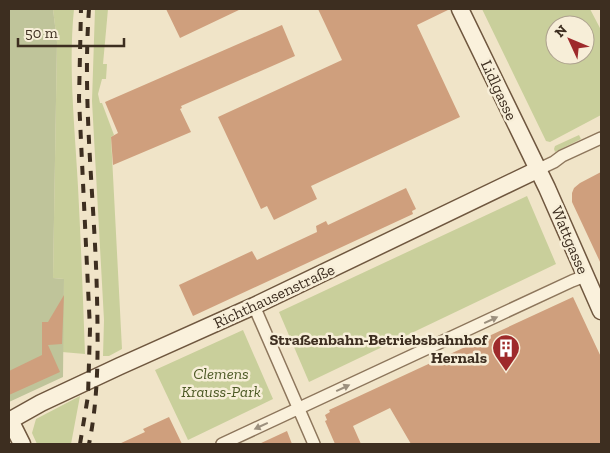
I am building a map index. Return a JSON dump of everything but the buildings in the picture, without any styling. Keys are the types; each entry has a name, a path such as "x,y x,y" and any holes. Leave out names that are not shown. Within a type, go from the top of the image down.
{"street":[{"name":"Lidlgasse","path":"460,9 537,170"},
{"path":"537,170 601,138"},
{"name":"Wattgasse","path":"537,170 570,238 601,311"},
{"name":"Richthausenstraße","path":"9,421 40,403 254,306 537,170"},
{"path":"222,444 585,276"},
{"path":"254,306 314,444"},
{"path":"9,421 22,444"}],"green space":[{"path":"9,9 53,9 57,42 53,278 64,279 63,377 9,402"},
{"path":"53,9 74,9 72,76 85,354 62,352 64,279 53,278 57,42"},
{"path":"95,9 108,9 103,64 107,64 106,79 102,79 98,94 114,135 111,137 122,349 109,356 103,356 104,320 92,101"},
{"path":"482,9 590,9 593,15 545,15 545,65 595,65 595,19 601,30 601,115 550,142 546,141"},
{"path":"579,135 581,139 555,152 555,146"},
{"name":"Clemens Krauss-Park","path":"527,196 556,264 309,382 279,312"},
{"name":"Clemens Krauss-Park","path":"243,330 273,399 188,440 155,370"},
{"path":"80,396 71,444 37,444 32,433 36,419"}],"railway":[{"path":"80,444 88,396 90,329 79,99 81,9"},
{"path":"89,9 87,81 98,334 95,407 89,444"}],"place":[{"name":"Straßenbahn-Betriebsbahnhof Hernals","path":"506,372"}]}
